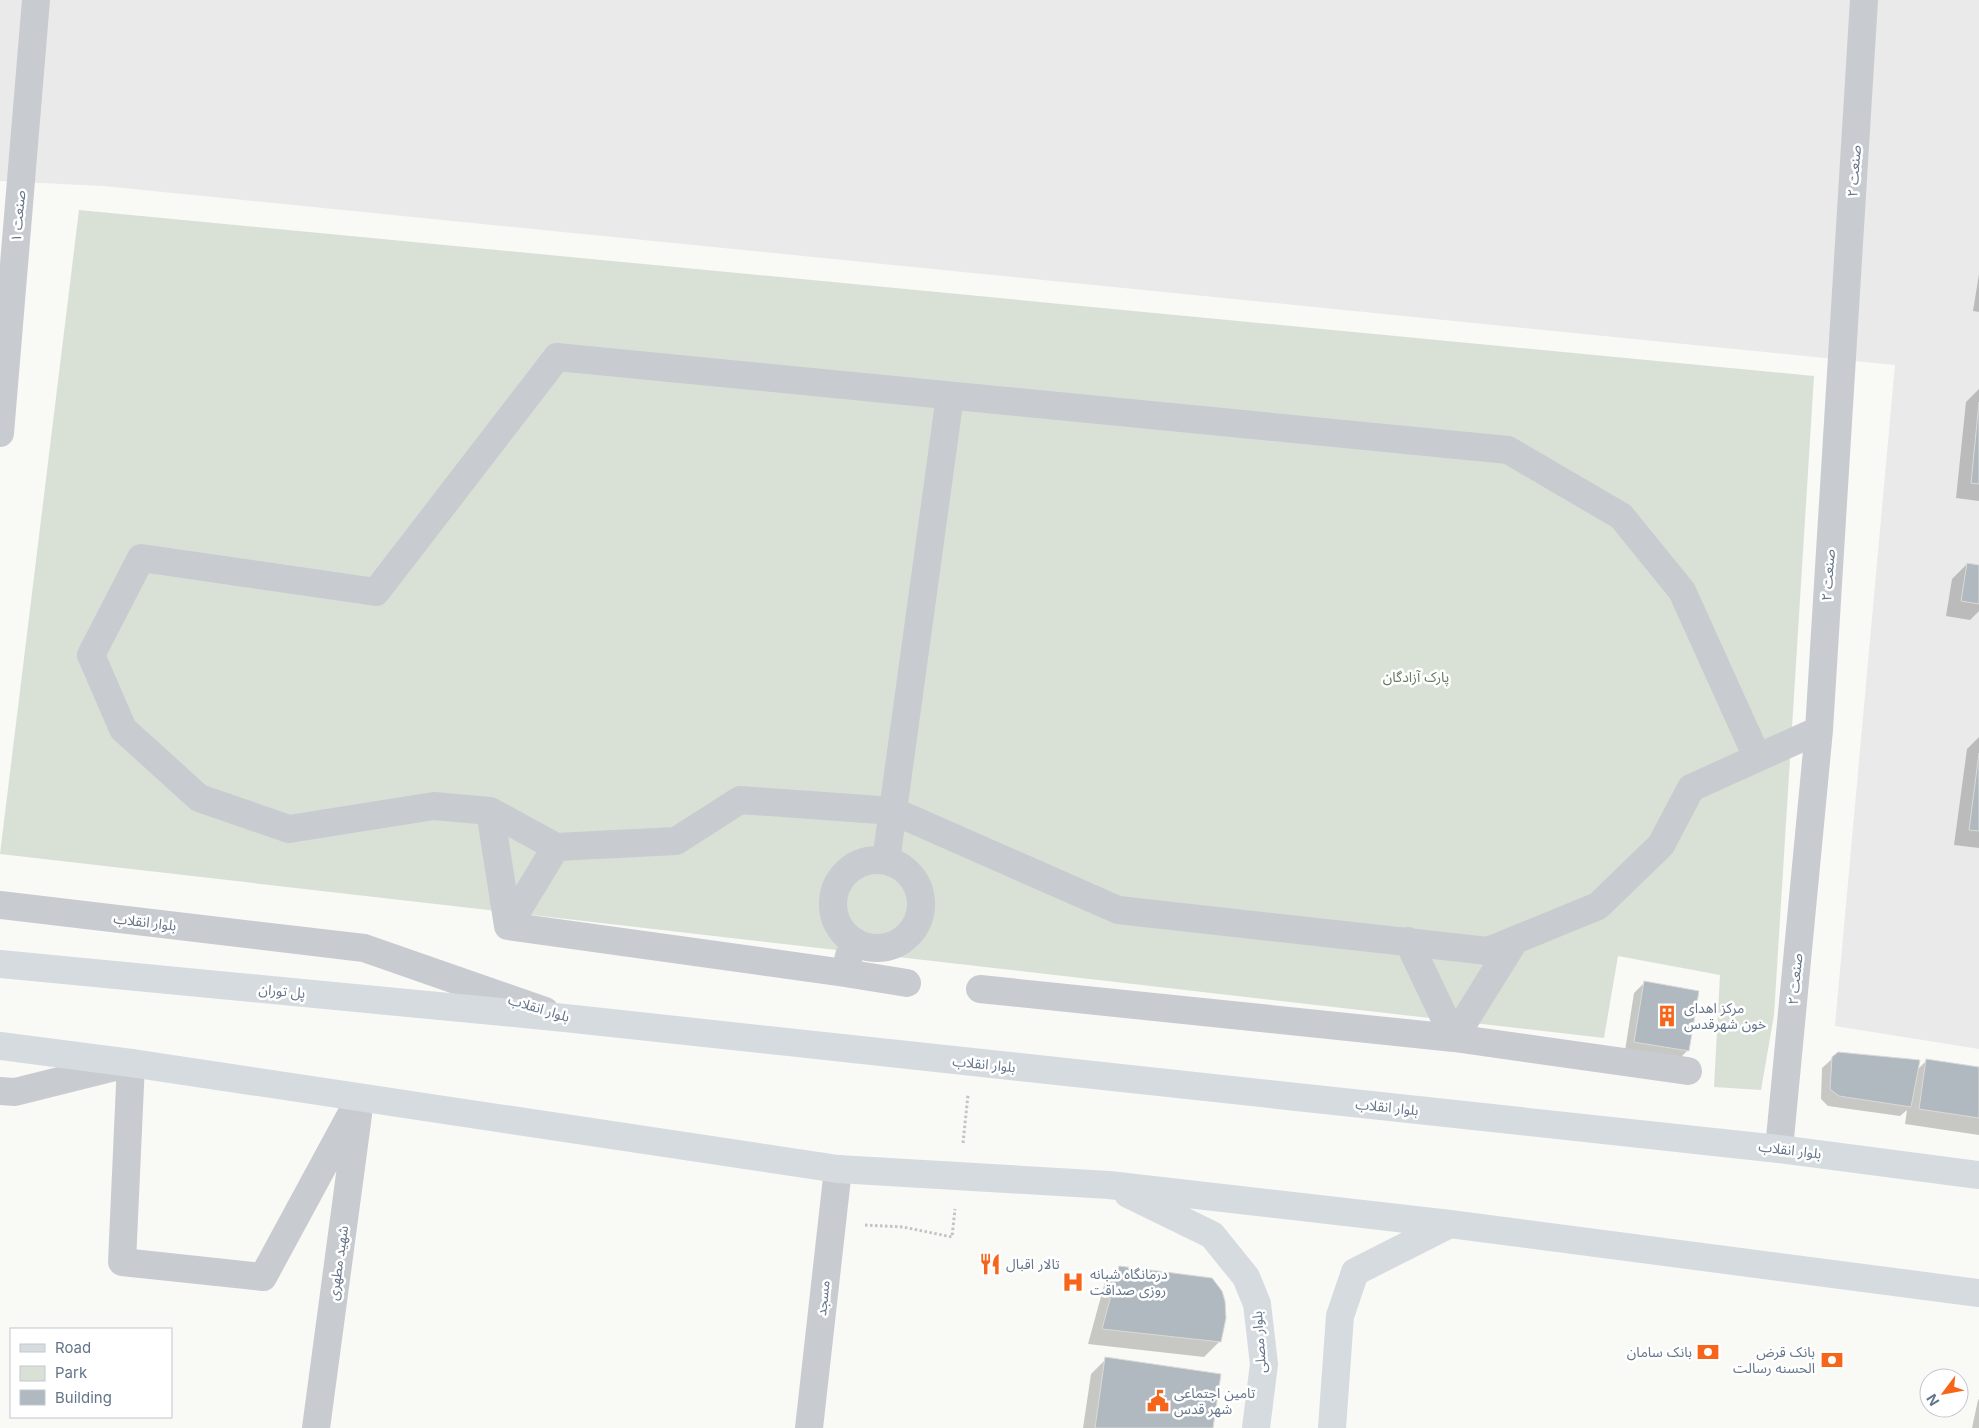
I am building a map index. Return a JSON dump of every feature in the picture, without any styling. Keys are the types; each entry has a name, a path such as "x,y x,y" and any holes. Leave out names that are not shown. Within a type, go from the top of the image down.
{"main road":[{"name":"پل توران","path":"0,964 565,1018"},
{"name":"بلوار انقلاب","path":"565,1018 1779,1149 1979,1175"},
{"path":"0,1046 131,1063 838,1168 1109,1185 1450,1224 1979,1294"},
{"name":"بلوار مصلی","path":"1109,1185 1212,1235 1246,1278 1257,1304 1264,1364 1256,1428"},
{"path":"1332,1428 1340,1316 1356,1272 1450,1224"}],"street":[{"name":"صنعت ۱","path":"0,433 36,0"},
{"name":"صنعت ۲","path":"1779,1149 1819,730 1864,0"},
{"path":"1757,757 1682,591 1622,516 1508,450 557,357 376,592 142,558 91,655 123,729 199,798 289,830 434,806 490,810 556,847 676,841 740,800 893,811 1118,910 1488,950 1598,906 1661,845 1691,788 1819,730"},
{"path":"886,861 950,396"},
{"path":"490,810 508,926"},
{"path":"508,926 556,847"},
{"path":"873,860 886,861 899,866 910,874 918,886 921,901 920,916 913,930 902,940 888,946 873,948 859,944 846,936 837,923 833,908 834,894 839,881 848,870 860,863 873,860"},
{"name":"بلوار انقلاب","path":"0,905 364,948 565,1018"},
{"path":"508,926 907,983"},
{"path":"844,973 853,940"},
{"path":"1454,1038 1515,940"},
{"path":"1408,941 1454,1038"},
{"path":"980,988 1454,1038 1688,1071"},
{"path":"0,1091 15,1092 131,1063 122,1262 263,1277 360,1098"},
{"name":"شهید مطهری","path":"316,1428 360,1098"},
{"name":"مسجد","path":"809,1428 838,1168"}],"path":[{"path":"962,1147 969,1088"},
{"path":"903,1227 952,1237 955,1207"}],"shaded area":[{"path":"0,0 1979,0 1979,1049 1835,1026 1895,365 103,186 0,181"}],"green space":[{"name":"پارک آزادگان","path":"79,210 1814,376 1774,1015 1761,1090 1714,1087 1720,975 1618,956 1604,1038 0,854"}],"building":[{"path":"1979,402 1979,484 1971,483"},
{"path":"1967,563 1979,565 1979,604 1961,601"},
{"path":"1979,753 1979,831 1969,830"},
{"name":"مرکز اهدای خون شهرقدس","path":"1644,981 1699,991 1689,1051 1634,1042"},
{"path":"1838,1052 1920,1060 1911,1107 1839,1096 1830,1089 1832,1057"},
{"path":"1926,1059 1979,1067 1979,1118 1919,1109"},
{"path":"1119,1266 1212,1278 1222,1291 1225,1301 1226,1318 1221,1342 1102,1329"},
{"name":"تامین اجتماعی شهر قدس","path":"1105,1357 1221,1374 1213,1428 1095,1428"}],"place":[{"name":"مرکز اهدای خون شهرقدس","path":"1667,1016"},
{"name":"تالار اقبال","path":"990,1264"},
{"name":"درمانگاه شبانه روزی صداقت","path":"1073,1282"},
{"name":"بانک سامان","path":"1708,1352"},
{"name":"بانک قرض الحسنه رسالت","path":"1832,1360"},
{"name":"تامین اجتماعی شهر قدس","path":"1158,1401"}]}
